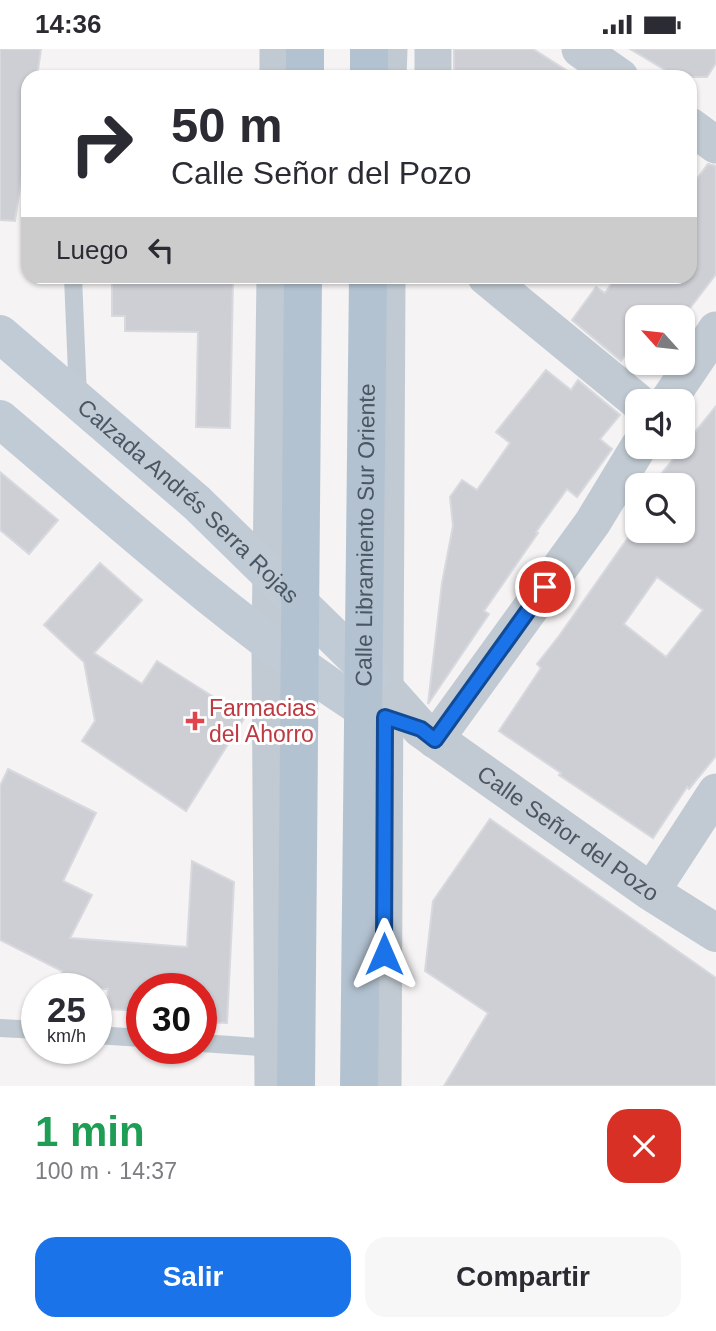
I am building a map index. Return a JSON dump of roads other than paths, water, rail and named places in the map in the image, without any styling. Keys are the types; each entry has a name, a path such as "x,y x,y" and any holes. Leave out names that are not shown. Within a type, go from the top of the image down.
{"main road":[{"path":"305,49 305,70"},
{"path":"369,49 369,70"},
{"path":"296,1086 303,284"},
{"name":"Calle Libramiento Sur Oriente","path":"359,1086 368,284"},
{"name":"Calzada Andrés Serra Rojas","path":"0,334 197,503 270,574 374,696"},
{"path":"0,419 187,577 294,663 374,696"}],"street":[{"path":"278,49 278,70"},
{"path":"388,49 388,70"},
{"path":"433,49 433,70"},
{"path":"580,49 610,70"},
{"path":"697,131 716,145"},
{"path":"273,1086 270,574 275,284"},
{"path":"383,1086 374,696 387,284"},
{"path":"495,284 625,391"},
{"path":"676,389 716,330"},
{"path":"428,735 593,522 631,459"},
{"name":"Calle Señor del Pozo","path":"374,696 651,891 716,933"},
{"path":"651,891 716,792"}],"lane":[{"path":"73,284 78,401"},
{"path":"0,1028 21,1029"},
{"path":"217,1044 273,1048"}],"place":[{"name":"Farmacias del Ahorro","path":"195,721"}]}
